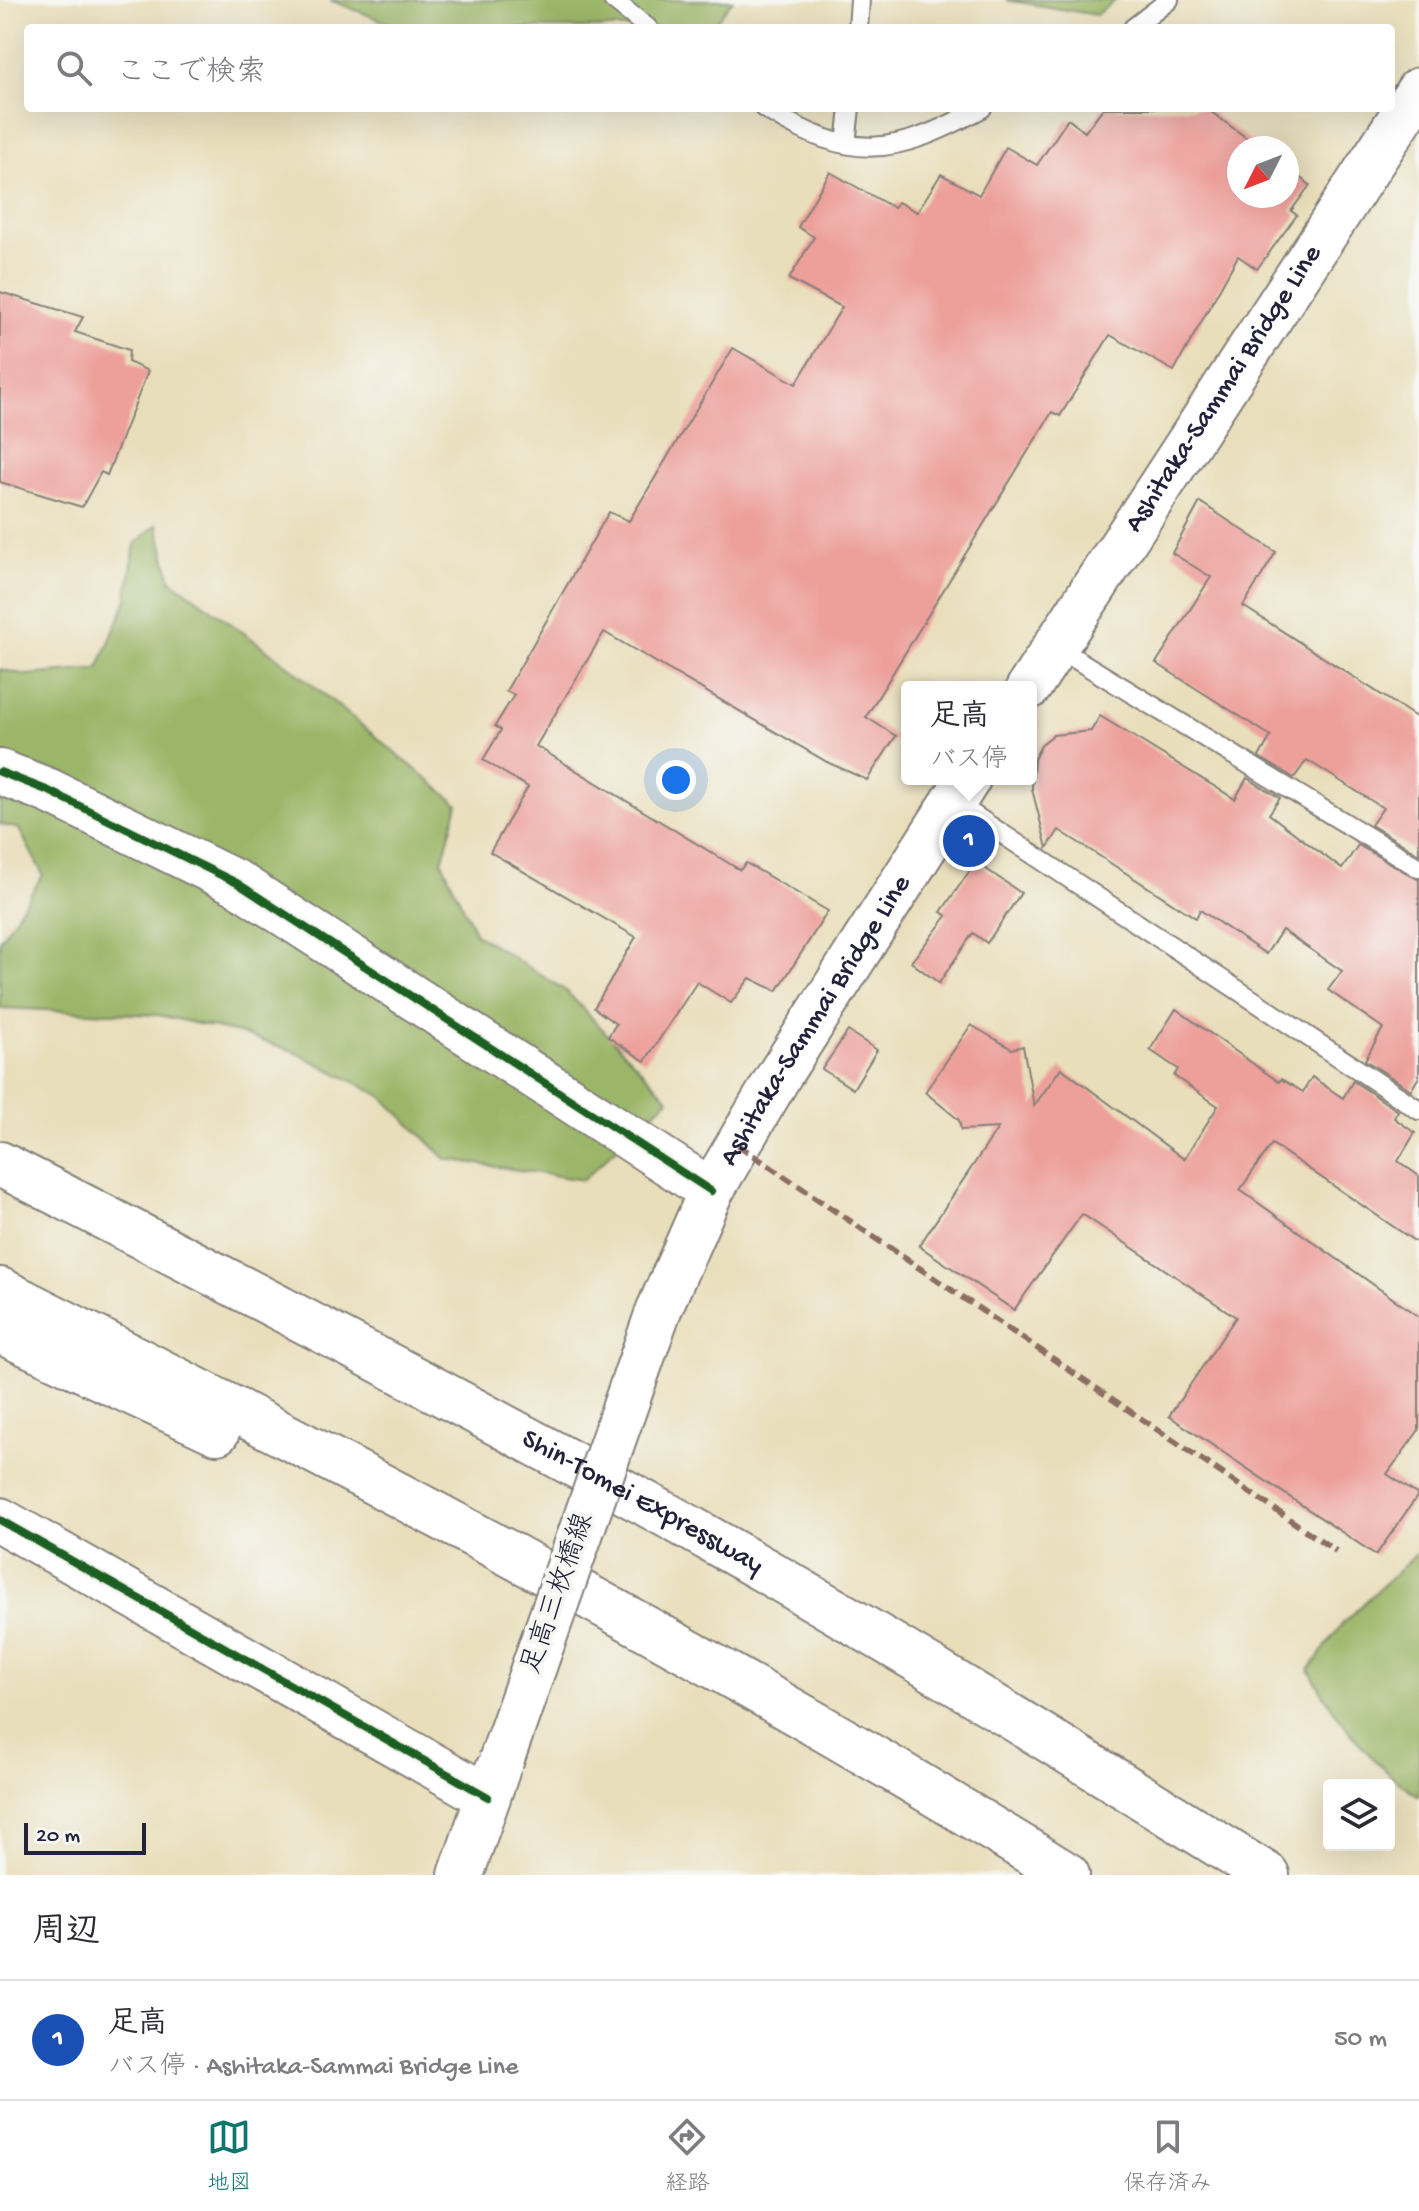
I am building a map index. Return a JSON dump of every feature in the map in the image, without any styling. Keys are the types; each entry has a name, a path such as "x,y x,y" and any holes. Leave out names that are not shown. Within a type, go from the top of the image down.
{"main road":[{"name":"Ashitaka-Sammai Bridge Line","path":"1033,681 1419,90"},
{"path":"0,772 49,791 237,883 711,1191"},
{"name":"Ashitaka-Sammai Bridge Line","path":"658,1312 711,1191 780,1074 961,790"},
{"name":"Shin-Tomei Expressway","path":"0,1164 283,1308 675,1520 1087,1763 1267,1875"},
{"path":"0,1290 295,1439 694,1655 1067,1875"},
{"name":"足高三枚橋線","path":"461,1875 658,1312"},
{"path":"0,1331 694,1655"},
{"path":"0,1520 494,1779"}],"lane":[{"path":"613,0 643,24"},
{"path":"858,24 860,0"},
{"path":"1138,24 1169,0"},
{"path":"770,112 797,129 846,144 900,146 936,133 975,112"},
{"path":"846,144 850,112"},
{"path":"1056,647 1419,868"},
{"path":"961,790 1419,1110"}],"green space":[{"path":"330,0 733,0 714,24 391,24"},
{"path":"1006,0 1116,0 1096,15"},
{"path":"157,524 171,580 288,665 458,804 442,862 476,934 566,991 669,1099 583,1180 446,1159 380,1095 295,1052 238,1033 158,1015 0,1008 0,940 43,875 19,829 0,824 0,669 26,675 98,669 126,602 135,544"},
{"path":"1419,1551 1419,1796 1386,1771 1356,1740 1309,1670 1342,1624"}],"building":[{"path":"1100,112 1211,112 1244,136 1227,136 1227,208 1293,208 1291,211 1297,215 1257,269 1238,256 1174,371 1110,335 1060,416 1052,412 866,717 896,736 867,780 827,762 604,632 536,746 740,870 746,863 828,911 777,991 750,978 731,1003 697,982 645,1061 608,1037 616,1024 594,1008 636,937 490,852 528,787 483,760 501,730 495,726 514,695 506,691 609,512 629,521 733,348 796,384 842,307 789,279 814,237 798,227 830,172 894,208 898,202 917,212 941,174 979,195 1006,147 1037,165 1068,119 1085,132"},
{"path":"1299,177 1310,185 1299,200"},
{"path":"0,292 83,317 75,332 129,350 128,362 148,371 107,475 101,472 82,507 0,482"},
{"path":"1200,502 1276,552 1243,606 1419,719 1419,854 1371,825 1383,808 1307,760 1294,778 1259,757 1271,736 1156,663 1211,577 1172,553"},
{"path":"1100,716 1235,799 1247,778 1280,798 1269,814 1342,869 1358,845 1419,880 1419,1077 1411,1090 1365,1060 1383,1028 1328,990 1342,971 1282,930 1266,954 1200,910 1196,918 1059,830 1047,848 1032,789 1032,785 1037,785 1037,753 1053,735 1091,731"},
{"path":"976,862 1021,893 987,943 973,933 939,983 911,962 947,916 941,912"},
{"path":"1176,1009 1279,1082 1281,1079 1303,1092 1312,1077 1343,1098 1353,1081 1398,1111 1394,1118 1415,1133 1398,1161 1419,1176 1419,1244 1272,1144 1240,1190 1419,1317 1419,1430 1387,1474 1418,1495 1376,1555 1169,1416 1236,1317 1082,1214 1014,1310 919,1246 998,1128 961,1130 959,1120 925,1092 971,1025 1012,1049 1023,1046 1034,1106 1061,1068 1184,1159 1218,1106 1174,1076 1178,1069 1150,1050"},
{"path":"848,1031 877,1050 853,1089 822,1069"}],"marked path":[{"path":"738,1145 1336,1551"}],"cycle path":[{"path":"0,772 49,791 237,883 711,1191"},
{"path":"0,1520 488,1797"}],"place":[{"name":"足高","path":"969,841"}]}
